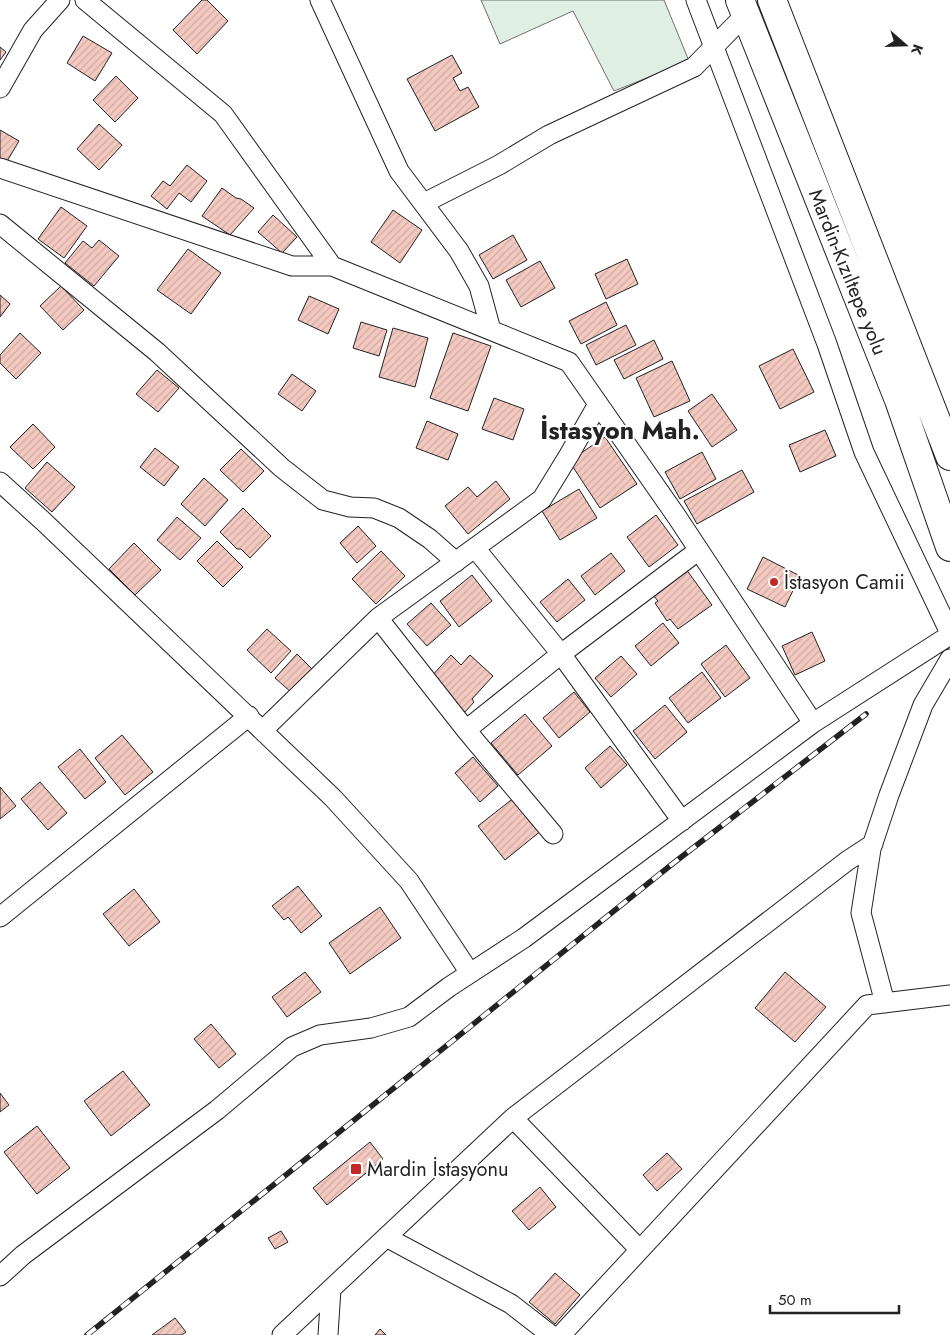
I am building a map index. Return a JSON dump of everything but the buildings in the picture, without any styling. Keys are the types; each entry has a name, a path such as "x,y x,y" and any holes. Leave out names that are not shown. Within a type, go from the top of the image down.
{"highway":[{"name":"Mardin-Kızıltepe yolu","path":"772,0 950,456"},
{"name":"Mardin-Kızıltepe yolu","path":"743,7 899,400 950,547"}],"street":[{"path":"0,88 33,30 60,0"},
{"path":"85,0 223,114 332,266"},
{"path":"320,0 399,171 459,250 479,286 491,330"},
{"path":"0,1276 23,1255 217,1110 292,1047 320,1035 371,1028 409,1017 449,987 524,938 813,723 950,634 864,452 827,344 696,0"},
{"path":"424,203 499,165 549,135 694,67 713,47 743,7"},
{"path":"0,168 292,266 332,266 570,362 699,550 813,723"},
{"path":"0,224 157,352 282,468 323,500 350,507 374,508 399,518 430,539 456,562"},
{"path":"263,730 378,618 542,498 598,404"},
{"path":"0,482 249,716 333,798 409,881 470,973"},
{"path":"476,548 561,654 682,821"},
{"path":"466,730 561,654 699,550"},
{"path":"378,618 466,730 553,834"},
{"path":"885,1003 861,913 873,844 889,795 923,705 950,659"},
{"path":"0,917 249,716"},
{"path":"282,1335 513,1118 847,861 873,844"},
{"path":"560,1335 867,1005 950,995"},
{"path":"513,1118 640,1250"},
{"path":"386,1237 511,1304 551,1335"},
{"path":"328,1335 331,1289"}],"green space":[{"path":"481,0 664,0 689,61 614,91 573,11 500,44"}],"railway":[{"path":"87,1335 671,865 866,714"}],"place":[{"name":"İstasyon Camii","path":"774,582"},
{"name":"Mardin İstasyonu","path":"356,1169"}],"district":[{"name":"İstasyon Mah.","path":"620,430"}]}
